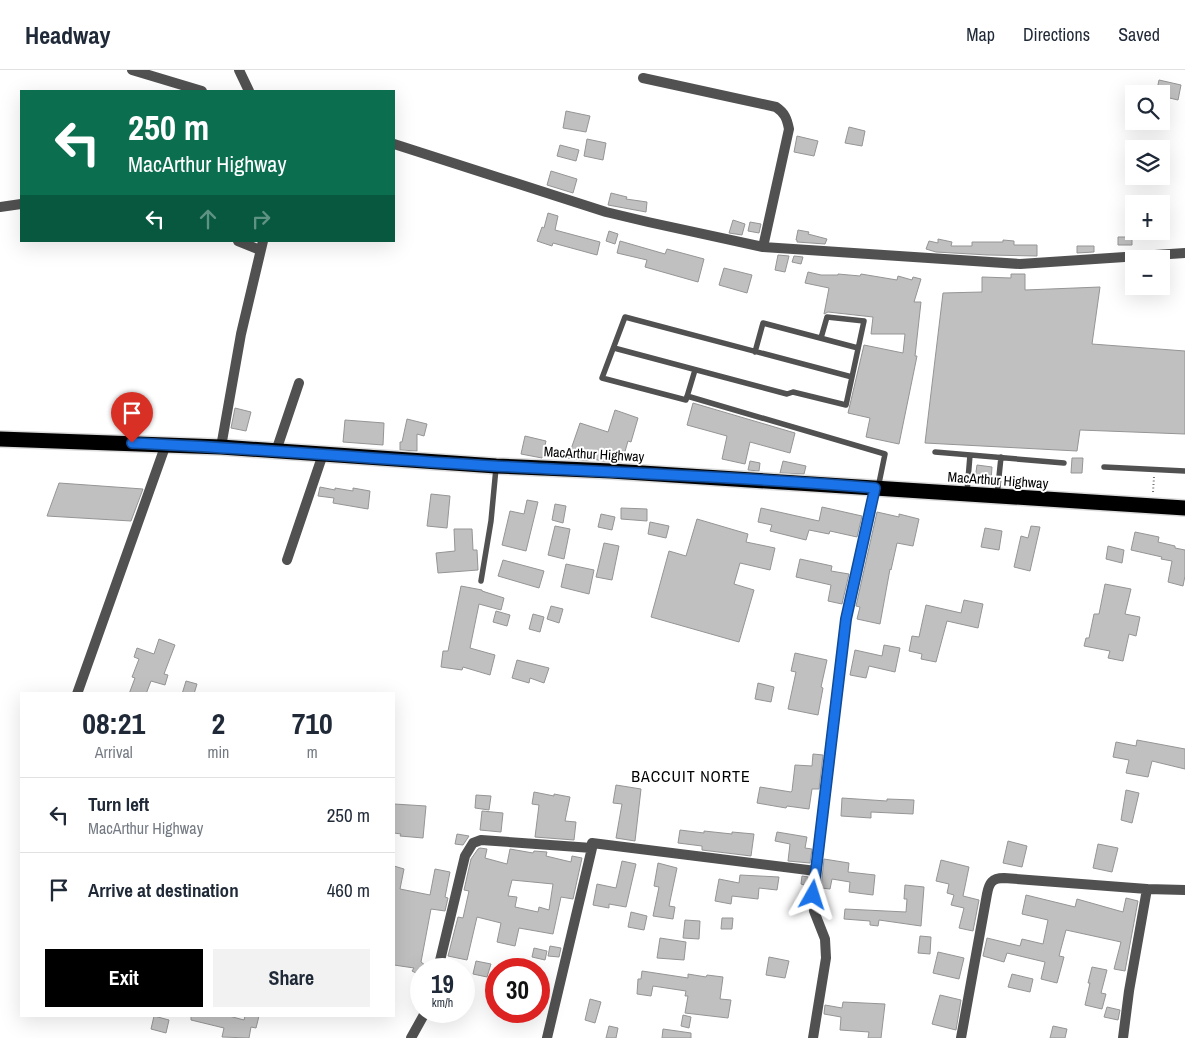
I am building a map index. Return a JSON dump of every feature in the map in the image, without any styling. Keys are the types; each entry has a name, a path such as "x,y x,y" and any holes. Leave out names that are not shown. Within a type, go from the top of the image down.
{"highway":[{"name":"MacArthur Highway","path":"0,439 221,447 496,466 611,471 1185,508"}],"street":[{"path":"132,70 199,90"},
{"path":"239,70 249,90"},
{"path":"643,78 776,107 783,112 789,129 763,247"},
{"path":"395,144 606,212 763,247 1020,264 1185,253"},
{"path":"0,207 20,204"},
{"path":"221,447 241,334 261,246 243,242"},
{"path":"276,451 299,383"},
{"path":"78,692 166,444"},
{"path":"287,560 322,454"},
{"path":"813,1038 826,958 825,939 814,911 813,895 846,619 877,488"},
{"path":"441,958 463,863 468,849 473,843 481,840 592,848"},
{"path":"547,1038 592,843 816,870"},
{"path":"961,1038 987,894 990,883 993,880 1004,878 1185,890"},
{"path":"1123,1038 1129,991 1148,889"},
{"path":"411,1038 419,1023"}],"lane":[{"path":"694,370 686,400 602,378 625,317 852,378"},
{"path":"614,348 787,394 793,392 846,405 864,321 827,318 821,338"},
{"path":"755,352 763,323 858,348"},
{"path":"687,396 885,454 877,488"},
{"path":"935,452 1064,463"},
{"path":"966,494 970,454"},
{"path":"997,496 1001,457"},
{"path":"481,581 491,521 496,466"},
{"path":"1104,467 1185,471"}],"building":[{"path":"1159,80 1181,85 1178,100 1170,98 1170,85 1158,85"},
{"path":"566,111 590,116 586,132 563,128"},
{"path":"849,127 865,131 862,146 845,143"},
{"path":"797,136 818,141 814,156 794,152"},
{"path":"587,139 606,143 603,160 584,156"},
{"path":"560,145 579,150 576,161 557,156"},
{"path":"551,171 577,179 573,193 547,185"},
{"path":"611,193 627,197 626,199 647,202 646,212 608,205"},
{"path":"548,213 558,216 555,230 600,242 597,255 553,243 552,246 537,241 542,227 544,228"},
{"path":"733,220 745,224 742,235 729,233"},
{"path":"750,222 761,224 759,233 748,231"},
{"path":"798,230 827,239 825,244 797,242"},
{"path":"609,231 618,234 615,244 606,241"},
{"path":"1118,237 1132,240 1132,245 1118,245"},
{"path":"938,239 952,242 951,246 972,246 972,242 1014,241 1014,245 1037,245 1037,256 936,252 926,249 929,241 938,243"},
{"path":"620,241 665,254 667,249 704,259 698,282 645,267 647,260 617,253"},
{"path":"1077,246 1094,246 1094,252 1077,253"},
{"path":"778,255 789,256 785,272 775,270"},
{"path":"794,256 803,257 801,264 792,262"},
{"path":"724,268 752,275 747,293 719,285"},
{"path":"808,272 821,275 860,276 861,274 897,280 898,276 912,280 913,277 921,279 914,302 921,302 915,356 917,356 899,444 866,437 870,418 848,413 864,345 903,353 905,334 871,334 873,317 828,312 824,314 829,288 805,283"},
{"path":"1011,274 1025,274 1025,290 1100,287 1092,344 1185,351 1185,434 1080,430 1077,451 925,443 943,293 982,292 982,277 1011,278"},
{"path":"693,403 795,433 790,453 750,442 745,464 722,459 727,436 687,425"},
{"path":"235,408 251,412 246,431 231,428"},
{"path":"615,410 638,418 631,442 628,441 622,462 589,458 588,461 568,458 580,423 608,432"},
{"path":"407,419 427,424 424,436 417,434 417,451 400,450 400,442 402,442"},
{"path":"345,420 384,423 383,445 343,442"},
{"path":"525,436 546,441 542,458 521,454"},
{"path":"1072,458 1083,458 1082,473 1071,473"},
{"path":"750,461 760,463 759,471 748,470"},
{"path":"783,461 806,466 804,474 780,473"},
{"path":"977,465 992,467 991,481 975,479"},
{"path":"59,483 143,489 131,521 47,516"},
{"path":"320,487 335,490 335,488 353,491 353,488 370,491 368,509 333,503 334,498 318,496"},
{"path":"431,494 450,496 447,528 427,526"},
{"path":"527,500 538,502 526,551 502,545 510,511 524,514"},
{"path":"555,504 566,506 563,523 552,520"},
{"path":"822,507 862,516 857,537 830,531 829,534 809,530 806,540 770,531 772,525 758,522 761,508 819,521"},
{"path":"621,508 647,509 647,521 621,519"},
{"path":"877,512 899,517 899,514 919,519 913,546 897,543 890,569 880,624 857,619 860,607 856,606"},
{"path":"601,514 615,517 612,530 598,527"},
{"path":"697,519 748,534 746,542 775,548 770,570 740,563 734,584 754,590 739,642 651,617 669,551 686,556"},
{"path":"650,522 669,526 666,538 648,534"},
{"path":"555,526 570,529 564,559 548,555"},
{"path":"1031,526 1040,527 1030,571 1014,567 1021,536 1028,538"},
{"path":"985,528 1002,531 999,550 981,547"},
{"path":"454,529 472,529 473,550 477,550 478,570 438,573 436,553 455,551"},
{"path":"1135,532 1159,537 1158,542 1185,550 1183,586 1168,582 1172,561 1131,550"},
{"path":"604,543 619,546 612,580 596,577"},
{"path":"1108,546 1124,550 1122,563 1106,559"},
{"path":"800,559 832,566 831,571 849,574 842,604 828,601 831,585 796,577"},
{"path":"503,560 544,571 539,588 498,576"},
{"path":"566,564 594,570 589,594 561,587"},
{"path":"1105,584 1131,589 1125,614 1140,617 1136,636 1129,634 1123,661 1108,658 1110,651 1084,646 1086,638 1089,638 1094,614 1099,614"},
{"path":"461,586 482,590 504,598 501,610 479,604 470,648 495,655 490,675 463,667 462,670 441,667 443,651 448,651"},
{"path":"964,600 983,604 978,628 947,621 936,662 921,659 922,654 909,651 912,636 919,637 926,605 961,613"},
{"path":"551,606 563,609 559,623 547,619"},
{"path":"496,611 510,615 507,626 493,622"},
{"path":"533,614 544,617 540,632 529,629"},
{"path":"159,639 175,645 164,674 168,675 165,685 151,681 147,692 130,692 135,678 132,677 139,659 134,657 137,648 154,654"},
{"path":"884,645 900,648 895,672 869,666 866,678 850,675 855,650 882,656"},
{"path":"795,653 827,660 821,687 823,688 818,715 788,709 796,672 791,671"},
{"path":"517,660 549,668 544,683 530,678 529,683 512,678"},
{"path":"186,681 197,684 195,692 183,692"},
{"path":"758,683 774,687 771,702 755,699"},
{"path":"1137,740 1185,749 1185,769 1152,761 1148,777 1126,773 1129,760 1113,757 1116,742 1136,746"},
{"path":"813,754 823,755 819,789 812,789 809,809 787,806 786,808 757,803 760,787 791,792 795,765 812,766"},
{"path":"616,785 641,789 635,841 616,838 622,804 613,803"},
{"path":"1126,790 1139,793 1132,823 1121,820"},
{"path":"534,792 570,797 565,821 576,822 574,840 535,837 539,805 532,804"},
{"path":"476,795 491,796 489,810 475,808"},
{"path":"842,798 887,801 887,799 914,800 913,814 871,812 871,818 841,816"},
{"path":"395,804 426,806 423,838 400,836 401,834 395,833"},
{"path":"482,811 503,813 501,832 480,830"},
{"path":"680,830 704,833 704,831 754,834 751,856 702,850 702,846 678,843"},
{"path":"777,832 807,837 805,848 812,849 810,863 788,861 790,844 775,841"},
{"path":"457,834 469,836 463,845 455,844"},
{"path":"1008,841 1027,846 1022,867 1003,863"},
{"path":"1098,844 1118,848 1112,872 1093,868"},
{"path":"480,848 487,849 485,858 507,864 510,849 533,853 534,851 547,852 546,856 571,862 572,856 582,858 573,899 561,897 553,934 519,928 515,946 497,942 501,923 477,917 467,958 448,956 458,917 463,918 469,891 464,890 471,859","holes":["512,880 553,884 549,910 539,907 538,912 515,907 517,897 508,896"]},
{"path":"824,859 849,863 848,872 875,875 873,895 849,892 850,882 832,879 830,889 821,888"},
{"path":"941,860 969,867 963,896 979,900 973,931 959,928 964,908 951,905 954,895 947,893 949,884 936,881"},
{"path":"622,861 636,864 626,907 609,904 609,908 593,905 597,884 616,888"},
{"path":"658,863 677,868 669,906 675,907 673,919 653,916 659,887 654,886"},
{"path":"395,866 404,869 400,889 430,895 435,869 450,872 445,897 448,898 445,911 431,909 422,958 410,958 410,967 395,965"},
{"path":"740,875 779,877 777,890 759,888 758,899 732,896 731,904 715,901 719,879 739,883"},
{"path":"802,876 808,877 807,886 801,884"},
{"path":"905,885 924,887 921,926 879,920 878,926 870,925 870,921 844,919 845,909 906,912 907,899 904,899"},
{"path":"1026,895 1075,907 1077,899 1123,912 1126,898 1138,901 1125,971 1114,969 1121,942 1066,930 1059,956 1064,957 1057,983 1041,979 1045,962 1007,953 1004,962 983,956 987,938 1020,946 1022,939 1043,944 1048,920 1022,914"},
{"path":"631,912 647,916 644,930 628,927"},
{"path":"722,918 733,918 732,929 721,929"},
{"path":"685,920 700,921 699,939 683,938"},
{"path":"920,936 931,937 930,954 918,953"},
{"path":"660,938 686,942 684,960 657,958"},
{"path":"550,946 561,948 559,957 548,956"},
{"path":"534,948 547,951 545,958 532,957"},
{"path":"938,952 964,958 959,979 933,973"},
{"path":"769,957 789,961 785,978 766,975"},
{"path":"476,961 485,963 485,977 475,974"},
{"path":"1092,967 1107,970 1101,993 1106,994 1102,1009 1085,1005"},
{"path":"642,971 688,978 688,974 723,977 720,999 731,1000 728,1018 685,1013 688,996 685,996 686,991 653,986 651,996 637,994 638,979 641,979"},
{"path":"1012,974 1033,979 1030,992 1008,987"},
{"path":"940,995 961,1000 956,1030 932,1024"},
{"path":"590,999 601,1002 595,1023 585,1020"},
{"path":"843,1002 885,1004 881,1038 868,1038 869,1032 840,1030 841,1017 824,1014 825,1005 842,1008"},
{"path":"1107,1007 1120,1010 1118,1020 1104,1017"},
{"path":"683,1015 691,1017 689,1028 681,1026"},
{"path":"154,1017 169,1020 166,1033 151,1029"},
{"path":"191,1017 233,1017 244,1020 245,1017 259,1017 256,1028 251,1027 249,1038 222,1037 224,1028 191,1020"},
{"path":"609,1026 618,1028 616,1038 606,1038"},
{"path":"1053,1026 1067,1029 1065,1038 1050,1038"},
{"path":"663,1029 691,1033 691,1038 662,1038"}],"district":[{"name":"BACCUIT NORTE","path":"691,776"}],"route":[{"path":"132,443 875,488 846,619 813,895"}]}
